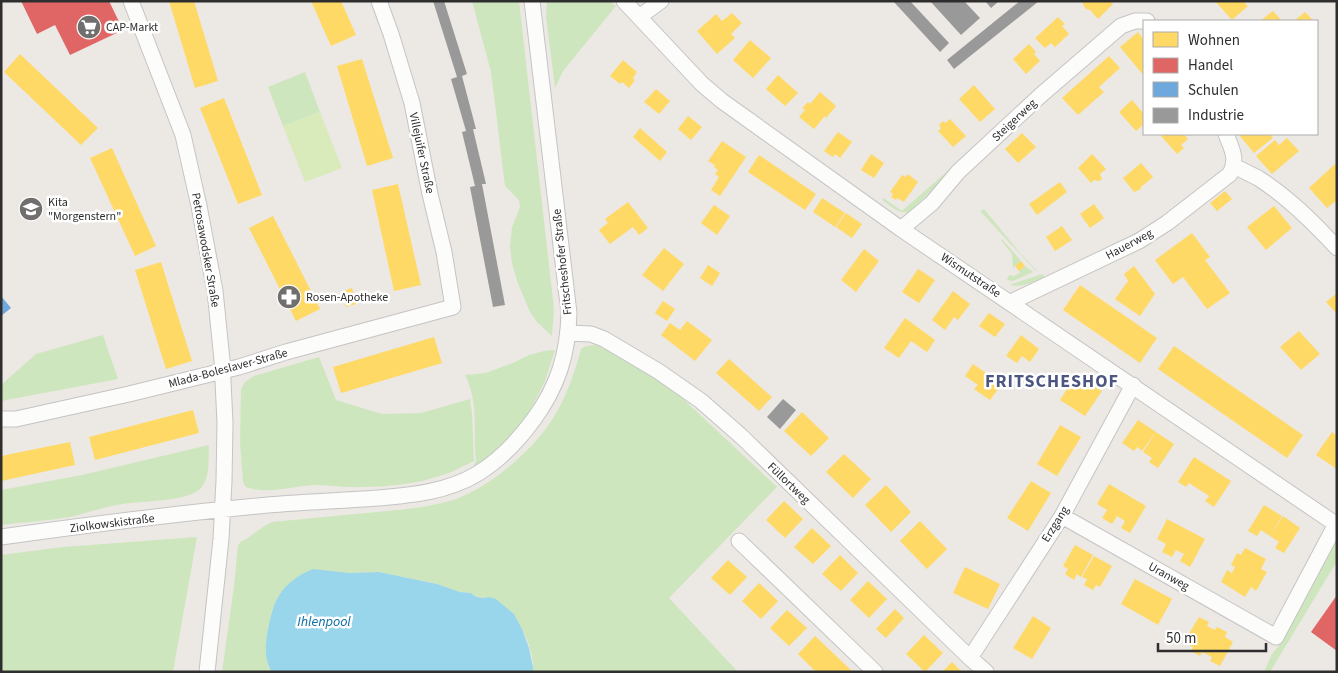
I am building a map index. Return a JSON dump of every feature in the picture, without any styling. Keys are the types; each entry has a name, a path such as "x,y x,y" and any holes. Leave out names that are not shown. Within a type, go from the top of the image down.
{"street":[{"name":"Petrosawodsker Straße","path":"131,1 183,134 215,292 225,422 221,538 207,672"},
{"name":"Villejuifer Straße","path":"379,1 412,103 430,194 444,252 453,307"},
{"name":"Fritscheshofer Straße","path":"223,509 410,495 441,489 476,475 496,461 527,430 540,411 551,392 565,355 569,313 532,1"},
{"name":"Wismutstraße","path":"624,1 702,84 722,101 901,229 1336,524"},
{"path":"639,17 661,1"},
{"name":"Steigerweg","path":"901,229 932,204 958,172 1041,95 1121,26 1141,21"},
{"path":"1226,135 1234,156 1234,166 1281,194 1337,248"},
{"name":"Hauerweg","path":"1010,302 1139,241 1167,223 1230,174 1234,166"},
{"name":"Mlada-Boleslaver-Straße","path":"1,419 16,418 121,396 453,307"},
{"name":"Füllortweg","path":"568,333 591,334 604,338 658,371 701,401 742,437 986,672"},
{"name":"Erzgang","path":"970,658 1062,516 1133,385"},
{"name":"Ziolkowskistraße","path":"1,537 223,509"},
{"name":"Uranweg","path":"1062,516 1276,637 1336,524"},
{"path":"739,541 875,672"}],"green space":[{"path":"472,1 519,1 554,309 552,336 537,322 530,312 517,281 512,263 510,247 512,227 520,207 519,200 505,186 491,72"},
{"path":"547,1 610,1 616,6 563,71 555,88 546,17"},
{"path":"305,72 320,112 283,126 268,87"},
{"path":"320,112 342,168 305,182 283,126"},
{"path":"953,166 944,179 909,212 898,211 882,200 883,198 902,211"},
{"path":"984,209 1020,253 1038,272 980,211"},
{"path":"1002,239 1021,261 1013,268 1012,254"},
{"path":"1025,266 1033,272 1013,281 1007,280 1009,275 1014,276 1020,273 1019,271"},
{"path":"1042,274 1045,277 1027,284 1009,285"},
{"path":"103,335 118,379 1,401 1,385 36,354"},
{"path":"595,345 604,348 654,378 681,397 777,487 669,598 738,672 533,672 530,650 522,630 489,597 476,597 471,593 460,592 437,584 379,572 349,573 269,624 267,654 271,672 222,672 238,545 240,542 272,522 426,506 446,502 475,490 504,471 541,435 565,397 581,349 586,346"},
{"path":"555,350 545,381 526,418 498,450 473,468 476,460 474,406 465,375 486,373 529,355"},
{"path":"319,357 336,400 382,414 421,413 470,399 474,461 443,475 423,481 402,484 354,487 314,485 271,490 246,487 243,482 240,443 241,389 245,382 254,376"},
{"path":"209,445 206,480 200,489 193,493 174,499 115,505 53,520 1,525 1,490 82,475"},
{"path":"197,537 173,672 1,672 1,555 62,547"},
{"path":"1335,539 1337,539 1337,561 1270,672 1264,672 1272,654 1282,642"}],"water":[{"name":"Ihlenpool","path":"313,569 349,573 379,572 437,584 460,592 471,593 476,597 496,599 514,614 522,629 529,648 533,672 271,672 266,658 266,641 275,604 288,584"}],"building: Wohnen":[{"path":"169,1 194,1 218,81 195,88"},
{"path":"311,1 341,1 356,35 331,46"},
{"path":"1083,1 1110,1 1113,4 1098,19 1090,10 1086,9"},
{"path":"1215,1 1243,1 1248,6 1232,20"},
{"path":"1273,11 1281,20 1261,20"},
{"path":"1305,12 1313,20 1295,20"},
{"path":"732,13 742,23 731,34 735,38 717,54 697,31 716,14 722,21"},
{"path":"1058,17 1065,24 1062,26 1069,34 1055,47 1051,43 1045,48 1035,38"},
{"path":"1138,32 1143,39 1143,75 1120,47"},
{"path":"750,40 771,58 753,78 733,60"},
{"path":"1029,44 1036,52 1034,54 1040,61 1026,74 1013,59"},
{"path":"20,54 98,128 81,145 4,72"},
{"path":"1109,56 1120,68 1099,87 1104,92 1078,115 1062,98"},
{"path":"362,59 393,158 367,166 337,66"},
{"path":"623,60 637,72 633,78 635,80 629,88 610,76"},
{"path":"778,75 798,93 785,106 766,89"},
{"path":"974,85 995,109 980,122 959,99"},
{"path":"656,89 670,101 659,114 644,102"},
{"path":"820,92 836,106 814,129 799,117 805,110 802,108 808,102 810,104"},
{"path":"224,98 262,195 238,204 200,108"},
{"path":"1132,100 1143,113 1143,125 1136,131 1119,112"},
{"path":"688,116 702,127 691,140 678,129"},
{"path":"950,119 966,136 953,147 938,131 941,128 939,125 943,121 945,123"},
{"path":"640,128 667,152 660,161 633,137"},
{"path":"838,132 852,142 840,158 835,154 833,157 824,151"},
{"path":"1022,133 1036,147 1018,163 1005,149"},
{"path":"1185,135 1188,139 1181,145 1184,148 1177,154 1161,136"},
{"path":"1239,135 1271,135 1273,138 1254,153"},
{"path":"1287,138 1299,151 1272,174 1256,156 1275,140 1279,145"},
{"path":"722,141 746,157 720,196 711,190 719,177 715,174 718,170 714,167 715,165 708,161"},
{"path":"112,148 156,246 135,256 90,158"},
{"path":"871,154 884,163 874,178 861,170"},
{"path":"1092,154 1106,169 1100,174 1102,179 1099,181 1094,180 1091,183 1078,168"},
{"path":"759,155 816,194 805,210 748,172"},
{"path":"1141,163 1153,177 1141,189 1134,192 1123,178"},
{"path":"1335,164 1337,166 1337,200 1327,208 1309,188"},
{"path":"908,174 918,182 904,202 897,198 896,200 891,197 893,194 890,192 902,175 906,177"},
{"path":"1060,182 1067,192 1037,215 1029,204"},
{"path":"398,184 421,285 394,291 372,190"},
{"path":"1225,191 1232,199 1217,211 1210,203"},
{"path":"822,198 845,213 835,227 813,212"},
{"path":"628,202 648,228 639,235 633,227 610,244 599,230 608,223 605,219"},
{"path":"1094,204 1104,218 1090,228 1080,214"},
{"path":"714,205 730,216 717,235 701,223"},
{"path":"1274,206 1292,228 1266,250 1247,227"},
{"path":"846,213 862,224 852,238 836,227"},
{"path":"273,216 320,309 296,321 249,228"},
{"path":"1062,226 1072,240 1055,251 1046,237"},
{"path":"1192,233 1210,257 1205,260 1230,293 1207,309 1183,277 1173,284 1155,260"},
{"path":"664,248 684,264 663,291 642,275"},
{"path":"864,249 879,261 856,292 841,280"},
{"path":"1021,261 1025,266 1019,271 1015,266"},
{"path":"161,262 192,361 166,369 135,270"},
{"path":"708,265 720,273 712,286 700,278"},
{"path":"1134,266 1155,294 1140,316 1115,299 1128,281 1124,274"},
{"path":"918,269 935,280 919,303 902,292"},
{"path":"1080,285 1157,338 1140,363 1063,310"},
{"path":"352,288 356,304 346,307 341,292"},
{"path":"953,291 970,304 958,320 954,317 945,330 932,320"},
{"path":"1337,293 1337,314 1326,302"},
{"path":"663,301 675,309 667,321 655,313"},
{"path":"989,313 1005,324 995,337 979,326"},
{"path":"905,318 935,340 927,352 911,341 899,358 884,348"},
{"path":"687,321 712,340 695,361 661,335 670,323 680,330"},
{"path":"1299,331 1320,354 1301,370 1280,347"},
{"path":"1021,335 1039,349 1030,362 1022,356 1017,363 1006,356"},
{"path":"434,337 442,363 341,393 333,367"},
{"path":"1174,346 1303,435 1287,458 1158,369"},
{"path":"729,359 772,397 759,411 716,373"},
{"path":"973,364 1002,384 990,400 974,389 978,385 965,376"},
{"path":"1076,375 1102,391 1085,416 1060,400"},
{"path":"193,410 199,433 95,460 89,437"},
{"path":"802,412 829,438 811,456 784,431"},
{"path":"1138,420 1156,432 1142,451 1137,447 1134,451 1122,443"},
{"path":"1060,425 1081,437 1057,476 1037,464"},
{"path":"1156,432 1174,444 1158,468 1149,462 1152,458 1143,452"},
{"path":"1332,432 1337,436 1337,469 1316,455"},
{"path":"70,442 75,465 1,481 1,456"},
{"path":"844,454 871,479 853,498 826,472"},
{"path":"1194,457 1231,481 1214,507 1205,501 1209,496 1189,483 1186,487 1178,482"},
{"path":"1031,481 1051,493 1028,531 1007,518"},
{"path":"1109,484 1146,506 1130,533 1121,528 1125,521 1117,516 1112,524 1102,518 1107,510 1097,504"},
{"path":"886,485 911,512 891,532 865,505"},
{"path":"784,501 803,519 785,538 766,520"},
{"path":"1264,505 1282,516 1270,536 1261,530 1257,536 1248,531"},
{"path":"1283,516 1300,528 1284,553 1275,548 1279,542 1270,536"},
{"path":"1167,519 1205,539 1190,567 1180,561 1184,554 1176,550 1172,557 1162,552 1166,544 1157,539"},
{"path":"920,521 947,549 927,569 900,541"},
{"path":"812,528 831,546 813,564 794,547"},
{"path":"1075,545 1093,555 1081,577 1077,574 1074,580 1065,574 1068,569 1063,566"},
{"path":"1245,548 1266,559 1261,569 1267,572 1256,591 1251,587 1245,597 1221,582 1227,570 1232,573 1235,567 1231,565 1237,553 1241,555"},
{"path":"840,555 858,573 841,591 822,574"},
{"path":"1094,556 1112,566 1100,587 1096,585 1093,590 1084,585 1087,579 1082,577"},
{"path":"728,560 747,577 730,595 711,578"},
{"path":"965,567 1000,584 988,609 953,593"},
{"path":"1135,579 1172,599 1158,625 1121,604"},
{"path":"868,581 887,599 869,618 850,600"},
{"path":"759,583 778,601 761,619 742,601"},
{"path":"895,609 904,618 886,638 876,629"},
{"path":"787,610 807,628 789,646 770,628"},
{"path":"1033,616 1051,628 1032,659 1013,648"},
{"path":"1199,617 1209,622 1207,626 1215,630 1217,627 1227,632 1225,637 1233,642 1220,666 1210,661 1212,657 1202,652 1200,656 1191,651 1193,647 1184,642"},
{"path":"924,635 943,653 925,672 906,654"},
{"path":"815,636 853,672 816,672 798,654"},
{"path":"952,662 962,672 942,672"}],"building: Handel":[{"name":"CAP-Markt","path":"21,1 109,1 123,30 70,55 55,25 37,34"},
{"path":"1337,595 1337,651 1311,632"}],"building: Schulen":[{"path":"1,296 11,308 1,316"}],"building: Industrie":[{"path":"433,1 444,1 467,74 462,76 476,129 473,129 486,184 482,184 505,305 493,307 470,187 475,186 462,132 466,131 451,79 457,77"},
{"path":"893,1 910,1 949,43 940,52"},
{"path":"930,1 964,1 980,18 961,35"},
{"path":"985,1 999,1 991,8"},
{"path":"1020,1 1039,1 954,69 947,60"},
{"path":"783,399 796,410 780,429 767,417"}],"place":[{"name":"CAP-Markt","path":"89,27"},
{"name":"Kita \"Morgenstern\"","path":"31,209"},
{"name":"Rosen-Apotheke","path":"289,297"}],"district":[{"name":"FRITSCHESHOF","path":"1052,381"}]}
